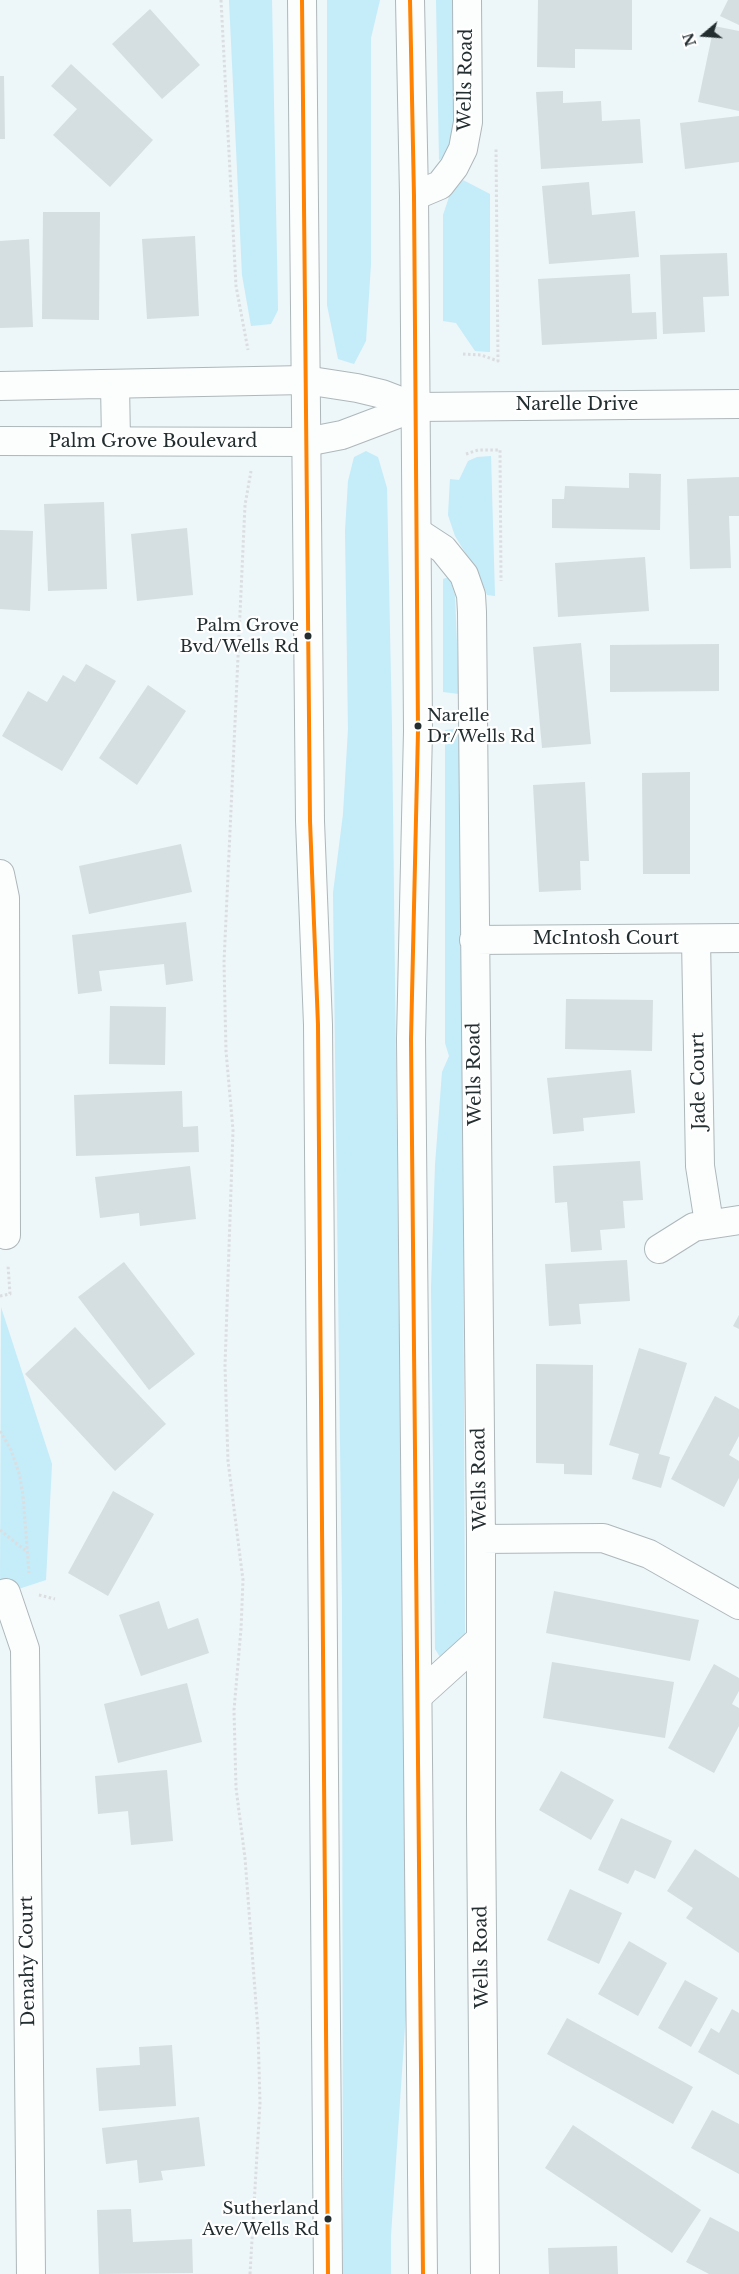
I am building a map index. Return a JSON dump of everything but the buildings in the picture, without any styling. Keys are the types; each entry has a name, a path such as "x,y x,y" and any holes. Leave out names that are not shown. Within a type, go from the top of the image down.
{"street":[{"path":"302,0 310,821 318,1025 328,2274"},
{"path":"410,0 414,196 418,731 411,1039 423,2274"},
{"name":"Wells Road","path":"414,196 440,185 454,167 463,149 468,122 467,0"},
{"path":"0,386 305,380"},
{"name":"Narelle Drive","path":"305,380 358,388 416,407 739,404"},
{"path":"115,384 116,442"},
{"name":"Narelle Drive","path":"306,442 342,435 416,407"},
{"name":"Palm Grove Boulevard","path":"0,441 306,442"},
{"name":"Wells Road","path":"417,532 443,549 464,575 471,595 481,1539 485,2274"},
{"path":"0,874 6,898 6,1235"},
{"name":"McIntosh Court","path":"474,940 739,938"},
{"name":"Jade Court","path":"696,939 700,1166 709,1223"},
{"path":"660,1249 687,1230 709,1223 739,1220"},
{"path":"481,1539 603,1538 649,1554 739,1605"},
{"name":"Denahy Court","path":"19,1594 25,1649 31,2274"},
{"path":"418,1696 481,1640"}],"path":[{"path":"221,0 236,286 253,380"},
{"path":"463,354 481,355 498,361 496,146"},
{"path":"250,2274 260,2103 258,2031 245,1858 236,1778 234,1710 243,1580 228,1461 225,1366 234,1130 226,1051 224,962 245,505 251,477 253,442"},
{"path":"466,454 478,450 500,450"},
{"path":"0,1296 10,1294 6,1235"},
{"path":"0,1430 11,1450 19,1473 23,1495 26,1551 30,1576"},
{"path":"0,1530 26,1551"},
{"path":"19,1594 55,1599"}],"shaded area":[{"path":"229,0 272,0 278,310 271,324 251,326 242,275"},
{"path":"327,0 380,0 371,38 371,264 366,341 354,364 338,359 327,305"},
{"path":"436,0 453,0 455,124 452,153 439,160"},
{"path":"463,180 490,194 490,352 475,351 456,323 443,321 443,215 449,197"},
{"path":"366,451 378,457 387,488 392,728 407,1997 391,2235 391,2274 343,2274 342,1599 333,893 343,814 348,729 345,531 348,481 354,457"},
{"path":"491,456 495,596 487,595 479,575 455,536 448,515 450,479 459,480 468,461 477,457"},
{"path":"449,577 455,595 459,694 443,692 443,579"},
{"path":"461,728 465,1635 459,1649 450,1655 440,1657 435,1649 431,1288 435,1165 442,1072 449,1056 445,1043 445,730"},
{"path":"1,1307 52,1464 46,1580 0,1595"}],"transit line":[{"path":"302,0 310,821 318,1025 328,2274"},
{"path":"410,0 414,196 418,731 411,1039 423,2274"}],"place":[{"name":"Palm Grove Bvd/Wells Rd","path":"308,636"},
{"name":"Narelle Dr/Wells Rd","path":"418,726"},
{"name":"Sutherland Ave/Wells Rd","path":"328,2219"}]}
